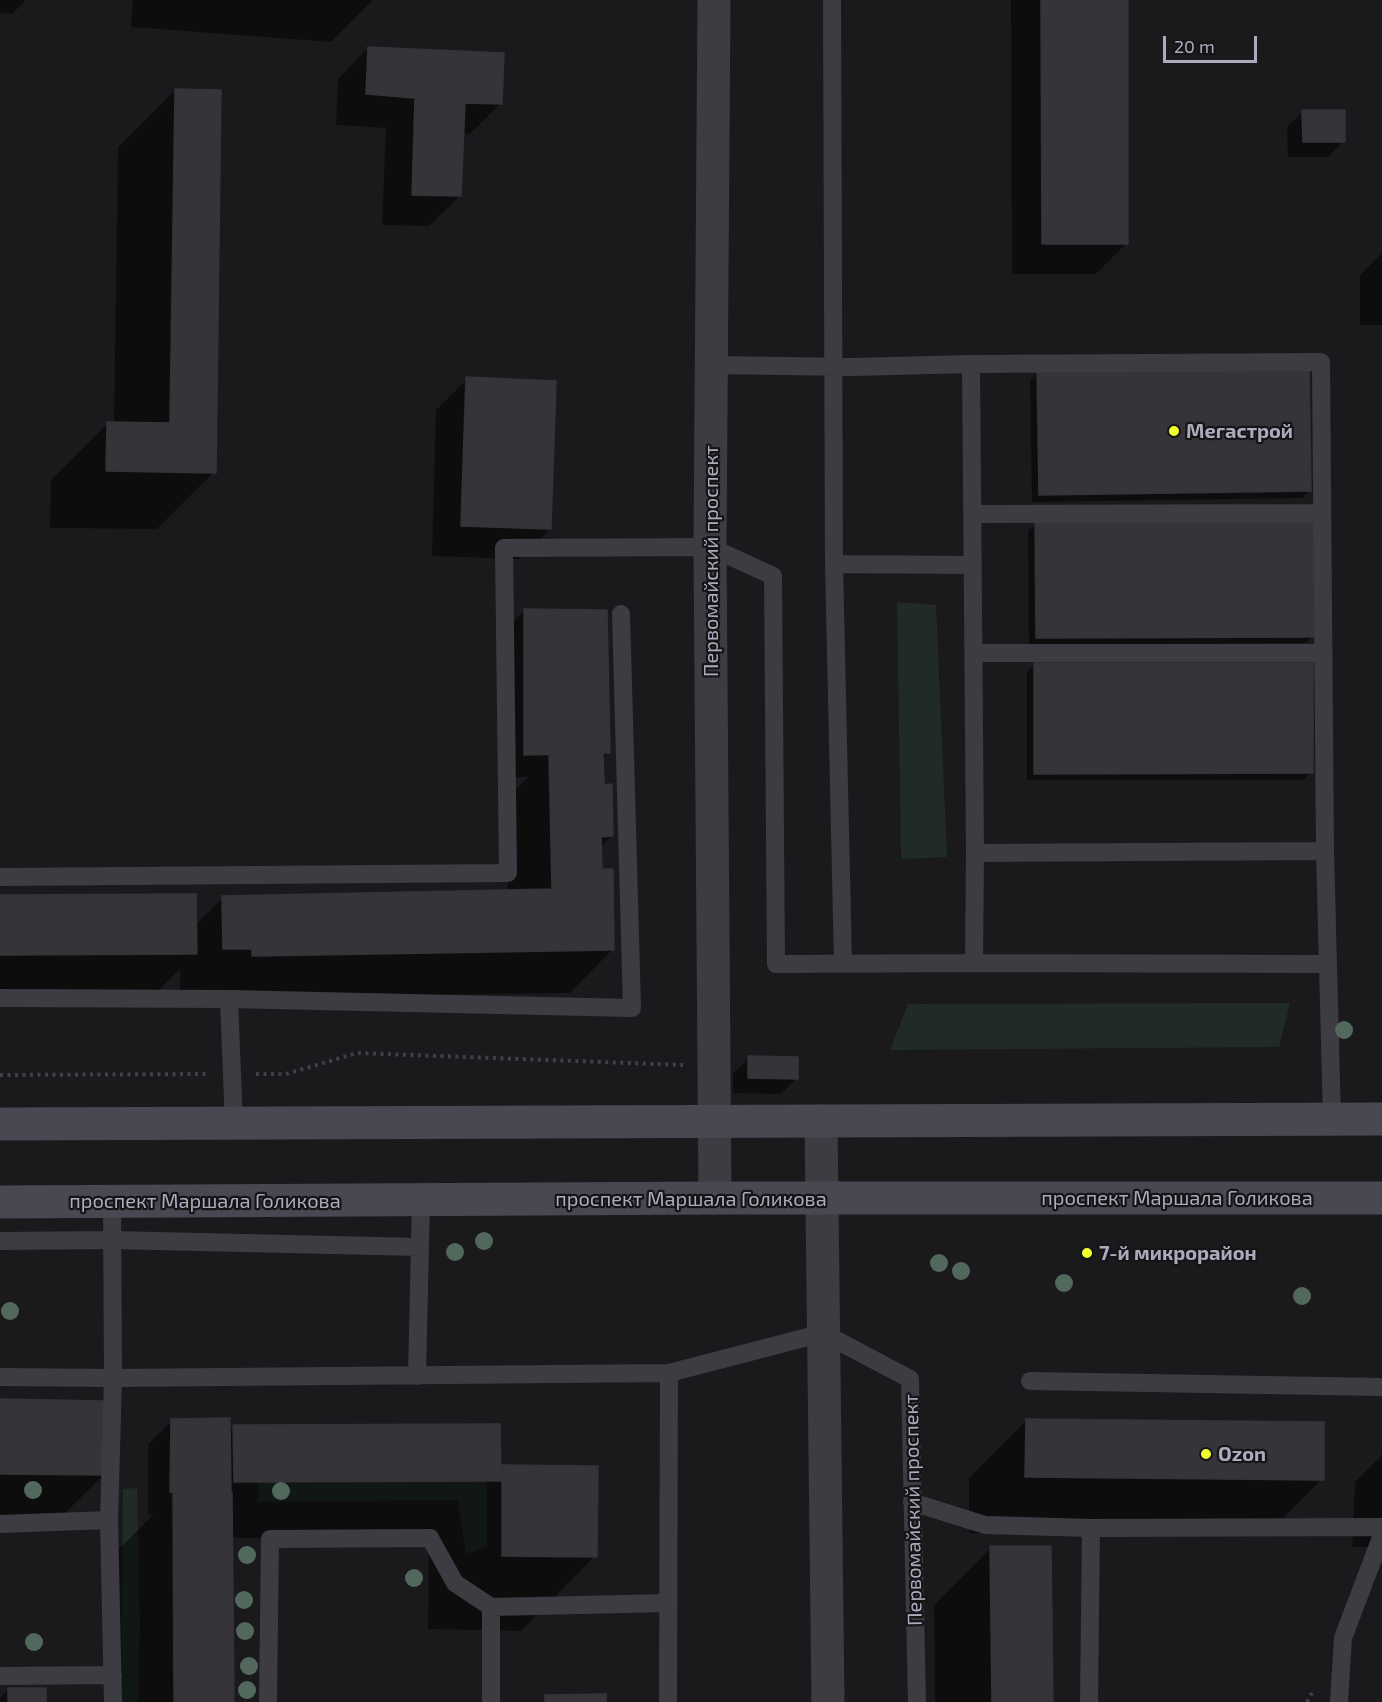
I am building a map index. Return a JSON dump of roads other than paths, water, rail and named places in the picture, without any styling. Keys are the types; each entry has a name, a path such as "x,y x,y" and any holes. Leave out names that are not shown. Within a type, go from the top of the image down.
{"main road":[{"path":"0,1124 1382,1119"},
{"name":"проспект Маршала Голикова","path":"0,1202 716,1198 1382,1198"}],"street":[{"name":"Первомайский проспект","path":"714,0 710,547 716,1198"},
{"path":"821,1121 828,1702"}],"lane":[{"path":"832,0 834,564 843,964"},
{"path":"712,365 834,367 1321,362 1325,850 1332,1119"},
{"path":"971,364 974,963"},
{"path":"973,514 1322,513"},
{"path":"0,877 508,873 504,548 710,547 773,576 776,964 1328,964"},
{"path":"834,564 973,565"},
{"path":"0,998 229,999 632,1008 621,614"},
{"path":"974,653 1323,653"},
{"path":"975,853 1325,850"},
{"path":"229,999 234,1124"},
{"path":"417,1376 421,1200"},
{"path":"112,1202 113,1378 109,1520 113,1702"},
{"path":"0,1241 112,1240 420,1246"},
{"path":"0,1377 669,1373 824,1333"},
{"name":"Первомайский проспект","path":"824,1333 910,1379 917,1702"},
{"path":"668,1702 669,1373"},
{"path":"1030,1381 1382,1387"},
{"path":"912,1502 985,1525 1091,1528 1382,1527"},
{"path":"0,1524 109,1520"},
{"path":"1089,1702 1091,1528"},
{"path":"1340,1702 1343,1638 1382,1535"},
{"path":"268,1702 270,1539 430,1538 455,1583 491,1607 668,1603"},
{"path":"491,1607 491,1702"},
{"path":"0,1676 113,1675"}],"place":[{"name":"Мегастрой","path":"1174,431"},
{"name":"7-й микрорайон","path":"1087,1253"},
{"name":"Ozon","path":"1206,1454"}]}
